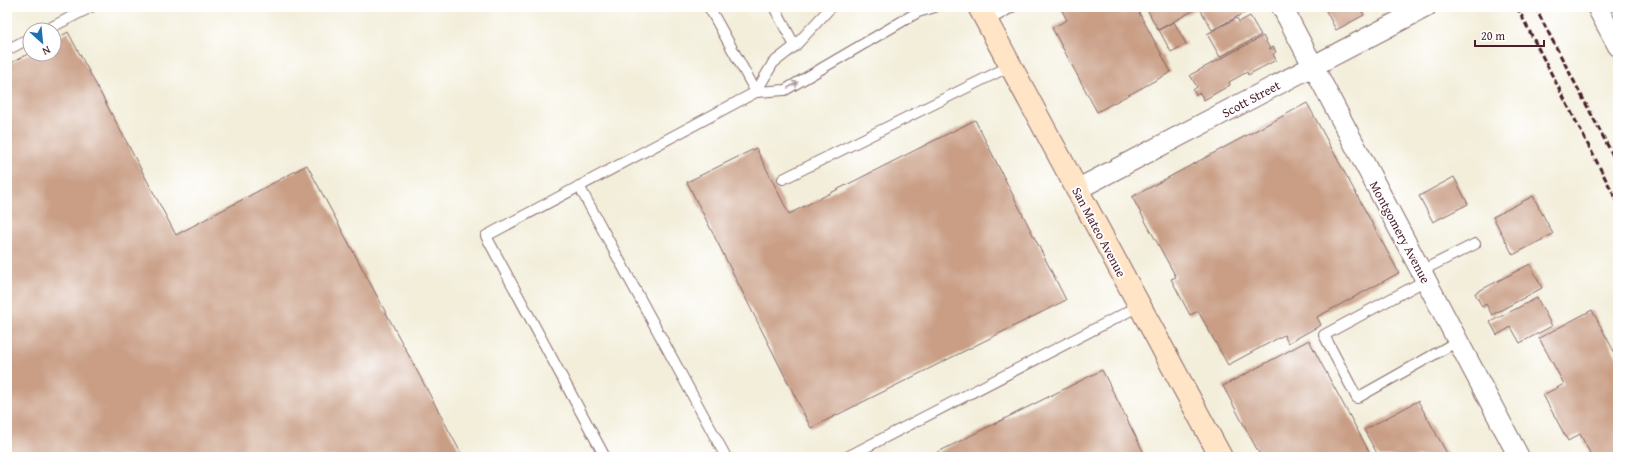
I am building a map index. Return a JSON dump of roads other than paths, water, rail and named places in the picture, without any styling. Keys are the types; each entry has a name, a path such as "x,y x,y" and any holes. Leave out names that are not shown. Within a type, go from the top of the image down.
{"main road":[{"name":"San Mateo Avenue","path":"983,14 1218,456"}],"street":[{"name":"Montgomery Avenue","path":"1282,7 1519,457"},
{"name":"Scott Street","path":"1076,190 1426,7"},
{"path":"1597,7 1618,46"}],"lane":[{"path":"62,22 91,7"},
{"path":"709,7 756,92"},
{"path":"774,7 795,46"},
{"path":"756,92 773,63 795,46 831,7"},
{"path":"605,457 486,236 756,92 785,90 918,12 935,7"},
{"path":"983,14 1012,7"},
{"path":"7,50 22,42"},
{"path":"783,179 1010,66"},
{"path":"579,186 726,457"},
{"path":"1458,341 1357,398 1324,335 1475,244"},
{"path":"847,457 1139,306"}],"railway":[{"path":"1517,7 1618,203"},
{"path":"1535,7 1618,165"}]}
